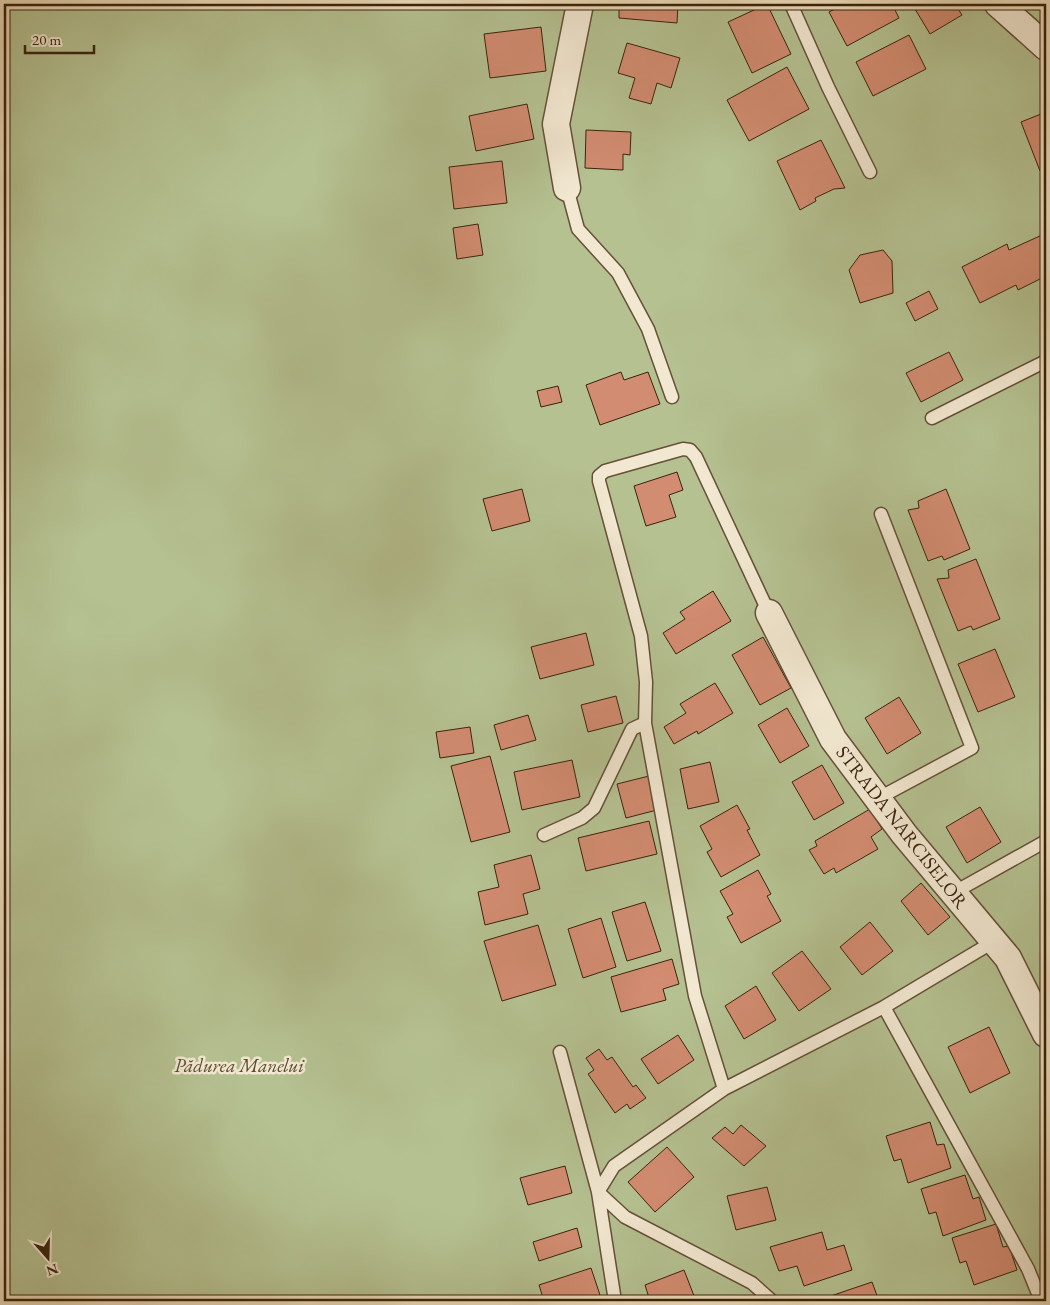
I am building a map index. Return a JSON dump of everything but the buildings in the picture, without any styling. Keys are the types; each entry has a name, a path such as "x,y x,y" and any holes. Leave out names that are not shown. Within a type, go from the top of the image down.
{"street":[{"path":"567,188 556,124 580,4"},
{"path":"998,4 1046,47"},
{"name":"STRADA NARCISELOR","path":"769,613 833,739 877,799 1008,958 1046,1034"}],"lane":[{"path":"790,4 870,172"},
{"path":"567,188 578,229 618,273 648,329 672,397"},
{"path":"932,418 1046,361"},
{"path":"724,1089 695,996 645,723 646,682 641,636 599,482 599,476 605,471 683,449 690,450 696,457 769,613"},
{"path":"877,799 972,748 881,514"},
{"path":"544,835 582,818 594,808 632,729 645,723"},
{"path":"953,893 1046,841"},
{"path":"598,1192 614,1166 724,1089 884,1007 993,942"},
{"path":"884,1007 1028,1270 1041,1301"},
{"path":"560,1052 598,1192 615,1301"},
{"path":"598,1192 625,1217 752,1283 772,1301"}],"green space":[{"name":"Pădurea Manelui","path":"4,4 1046,4 1046,1301 4,1301"}]}
